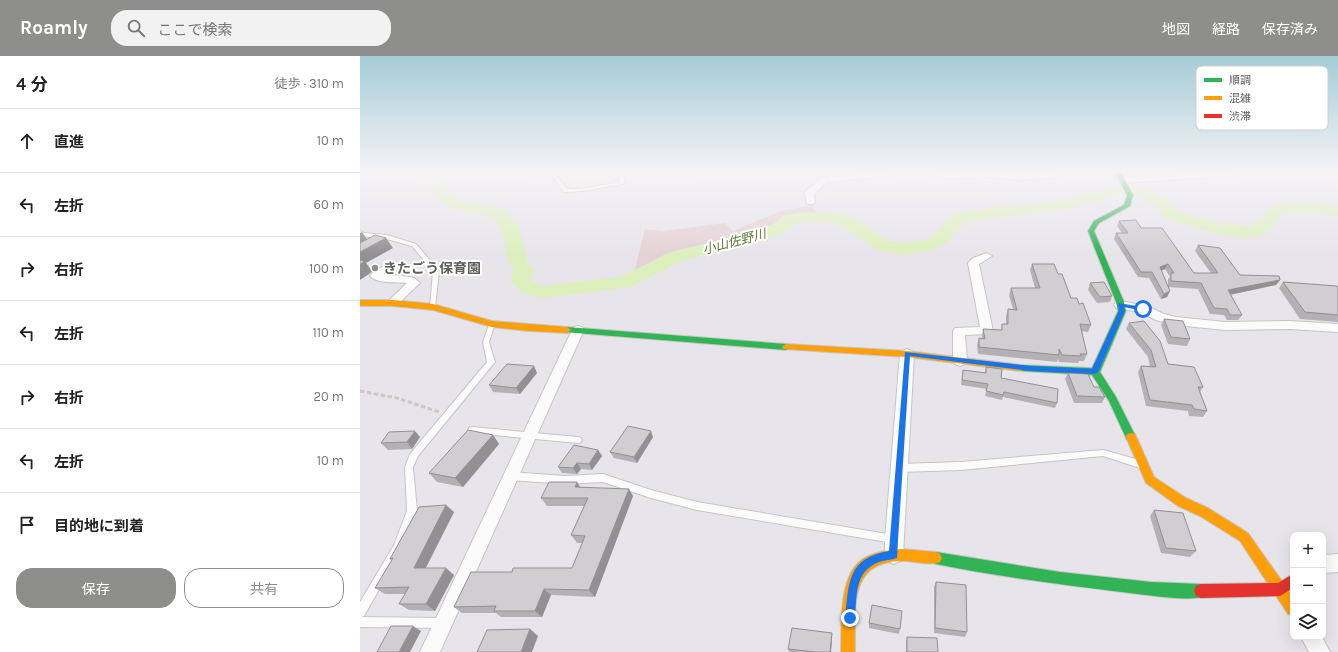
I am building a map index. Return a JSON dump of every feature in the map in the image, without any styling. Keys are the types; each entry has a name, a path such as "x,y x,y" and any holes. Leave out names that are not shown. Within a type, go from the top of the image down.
{"street":[{"path":"1095,372 1122,311 1091,231 1096,222 1127,206 1130,200"},
{"path":"373,244 387,237"},
{"path":"960,361 959,330 987,331 974,263 977,260 987,256"},
{"path":"392,303 414,282 410,280 378,278 376,276 378,273 394,264"},
{"path":"360,304 392,303 433,307 492,324 528,328 578,330 833,351 907,354 1031,369 1095,372"},
{"path":"1120,305 1143,309 1160,317 1176,321 1225,326 1290,325 1338,328"},
{"path":"430,652 578,330"},
{"path":"894,547 907,354"},
{"path":"1095,372 1113,400 1136,446 1150,480 1175,498 1204,512 1244,537 1290,604"},
{"path":"894,547 927,556 995,570 1175,592 1280,589 1290,582"},
{"path":"848,652 851,593 854,579 865,564 880,557 894,547"},
{"path":"1326,564 1338,564"},
{"path":"1313,640 1320,652"}],"lane":[{"path":"360,233 363,235 387,237 414,245 436,271 433,307"},
{"path":"360,612 398,548 412,511 409,467 414,454 491,362 486,342 492,324"},
{"path":"472,430 578,440"},
{"path":"899,468 961,466 1103,453 1144,466"},
{"path":"510,476 565,480 603,478 652,494 697,506 894,547"},
{"path":"360,622 444,623"}],"path":[{"path":"360,392 397,398 446,415"}],"shaded area":[{"path":"812,205 816,212 740,235 668,253 635,270 645,229 664,231 725,223 733,231 781,211"}],"building":[{"path":"1136,220 1141,228 1162,228 1194,273 1218,273 1198,245 1220,248 1240,275 1279,276 1280,280 1228,290 1242,315 1230,315 1227,309 1214,308 1201,283 1171,281 1171,273 1174,273 1168,264 1160,267 1170,291 1164,294 1152,272 1141,272 1116,233 1128,233 1119,221"},
{"path":"375,235 386,238 360,252 360,243"},
{"path":"1032,264 1054,264 1058,274 1062,274 1071,298 1077,298 1079,304 1083,303 1091,325 1080,324 1087,354 1080,354 1081,356 1062,355 1059,349 1059,355 979,347 979,338 985,339 983,329 1002,330 1002,324 1008,324 1008,309 1017,310 1011,288 1040,288"},
{"path":"1104,282 1112,296 1100,297 1090,283"},
{"path":"1283,282 1337,286 1338,315 1305,312"},
{"path":"1164,319 1183,321 1190,339 1171,337"},
{"path":"1144,321 1160,341 1168,364 1194,367 1203,387 1198,387 1207,411 1194,409 1192,405 1150,400 1141,366 1156,367 1151,350 1129,323"},
{"path":"507,364 534,366 516,388 489,385"},
{"path":"986,367 1002,369 1001,378 1058,389 1057,403 1004,392 1003,395 986,391 988,384 962,380 963,370 986,373"},
{"path":"1068,373 1088,374 1094,387 1099,387 1105,397 1077,396"},
{"path":"628,426 651,431 634,457 610,452"},
{"path":"468,430 493,435 455,478 429,473"},
{"path":"415,431 407,442 381,443 389,432"},
{"path":"574,445 598,450 589,464 577,463 573,468 558,467"},
{"path":"549,482 577,482 575,487 629,489 589,590 544,589 535,611 494,611 496,606 454,607 471,572 512,572 513,568 572,568 585,536 571,535 588,498 541,498"},
{"path":"446,505 414,568 446,568 426,604 399,604 409,587 375,588 393,558 390,559 419,507"},
{"path":"1154,510 1183,513 1196,551 1166,548"},
{"path":"936,582 966,585 967,632 935,628"},
{"path":"872,605 902,611 900,629 869,623"},
{"path":"391,626 413,626 399,652 377,652"},
{"path":"792,628 832,633 830,652 788,649"},
{"path":"530,629 521,652 477,652 487,630"},
{"path":"907,637 937,638 938,652 907,652"}],"waterway":[{"name":"小山佐野川","path":"448,200 457,205 483,208 500,216 510,227 519,264 523,269 521,282 530,289 541,292 626,282 678,256 757,237 781,227 790,219 809,217 837,218 852,225 884,246 906,249 932,244 942,238 951,226 960,218 989,213 1058,206 1082,200"},
{"name":"小山佐野川","path":"1156,200 1167,206 1170,214 1180,218 1211,226 1254,232 1269,221 1275,210 1291,207 1307,207 1338,211"}],"traffic: fast":[{"path":"1129,200 1127,206 1096,222 1091,231 1120,302 1122,311 1095,372 1113,400 1131,437"},
{"path":"567,330 786,347"},
{"path":"1021,368 1095,372"},
{"path":"936,558 1060,578 1151,589 1201,591"}],"traffic: slow":[{"path":"360,303 392,303 433,307 492,324 567,330"},
{"path":"786,347 907,354 1021,368"},
{"path":"1131,437 1150,480 1182,502 1204,512 1244,537 1290,605"},
{"path":"848,652 850,598 854,581 859,571 867,564 877,559 889,556 914,555 936,558"}],"traffic: jam":[{"path":"1201,591 1280,589 1290,582"}],"place":[{"name":"きたごう保育園","path":"375,268"}],"route":[{"path":"850,618 851,593 854,579 865,564 880,557 894,555 907,354 1031,369 1095,372 1122,311 1120,305 1143,309"}]}
